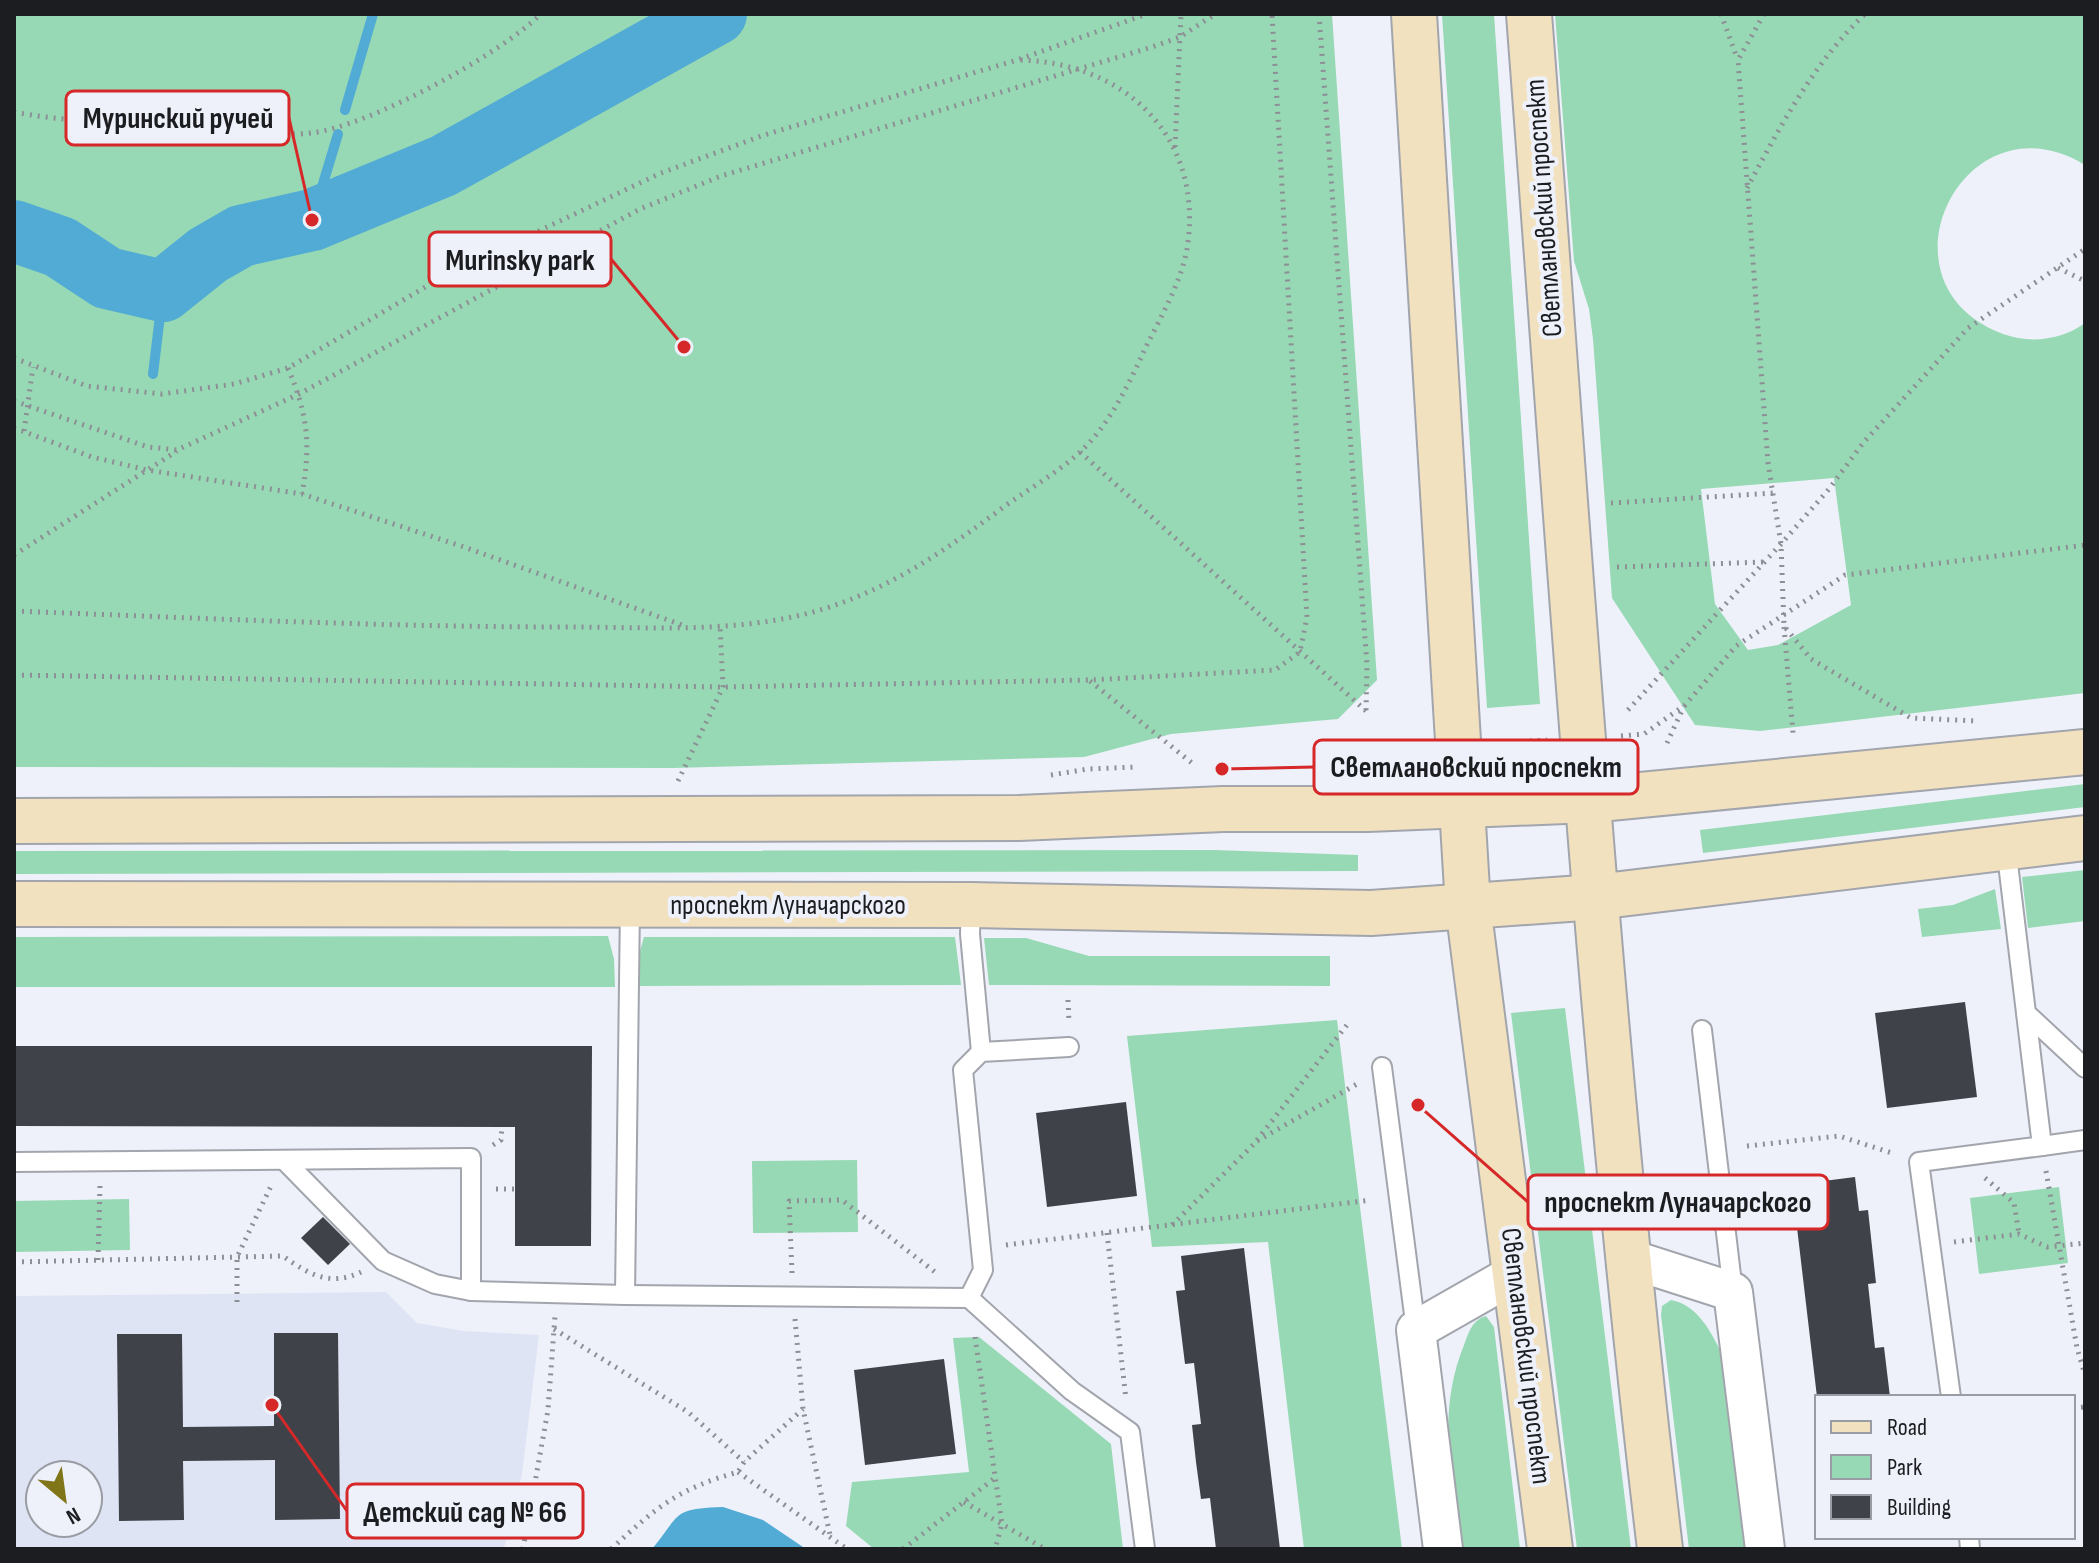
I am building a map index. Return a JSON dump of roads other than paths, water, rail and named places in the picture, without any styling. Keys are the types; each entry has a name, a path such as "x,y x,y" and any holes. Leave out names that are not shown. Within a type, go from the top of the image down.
{"main road":[{"name":"Светлановский проспект","path":"1414,14 1468,906 1550,1549"},
{"name":"Светлановский проспект","path":"1529,14 1596,897 1627,1258 1660,1549"},
{"path":"14,821 1019,818 1223,809 1461,805 1589,800 2085,752"},
{"name":"проспект Луначарского","path":"14,904 971,905 1357,913 1596,897 2085,838"}],"street":[{"path":"1627,1258 1733,1292 1765,1549"},
{"path":"1443,1549 1416,1330 1516,1273"}],"lane":[{"path":"2006,847 2042,1146"},
{"path":"625,1295 630,905"},
{"path":"971,905 970,934 981,1052"},
{"path":"2026,1013 2085,1068"},
{"path":"1702,1030 1733,1292"},
{"path":"969,1298 983,1270 963,1070 981,1052 1069,1047"},
{"path":"1382,1067 1416,1330"},
{"path":"1951,1395 1919,1162 2085,1140"},
{"path":"14,1162 471,1158 471,1291"},
{"path":"284,1160 383,1261 435,1284 471,1291 969,1298 1072,1391 1130,1432 1145,1549"}],"water":[{"path":"723,1507 763,1520 806,1549 652,1549 679,1515 694,1509"}],"waterway":[{"path":"345,110 373,14"},
{"path":"14,231 60,247 107,278 163,291 208,255 241,236 312,220 443,166 716,14"},
{"path":"312,220 338,134"},
{"path":"153,374 163,291"}],"place":[{"name":"Муринский ручей","path":"312,220"},
{"name":"Murinsky park","path":"684,347"},
{"name":"Светлановский проспект","path":"1222,769"},
{"name":"проспект Луначарского","path":"1418,1105"},
{"name":"Детский сад № 66","path":"272,1405"}]}
